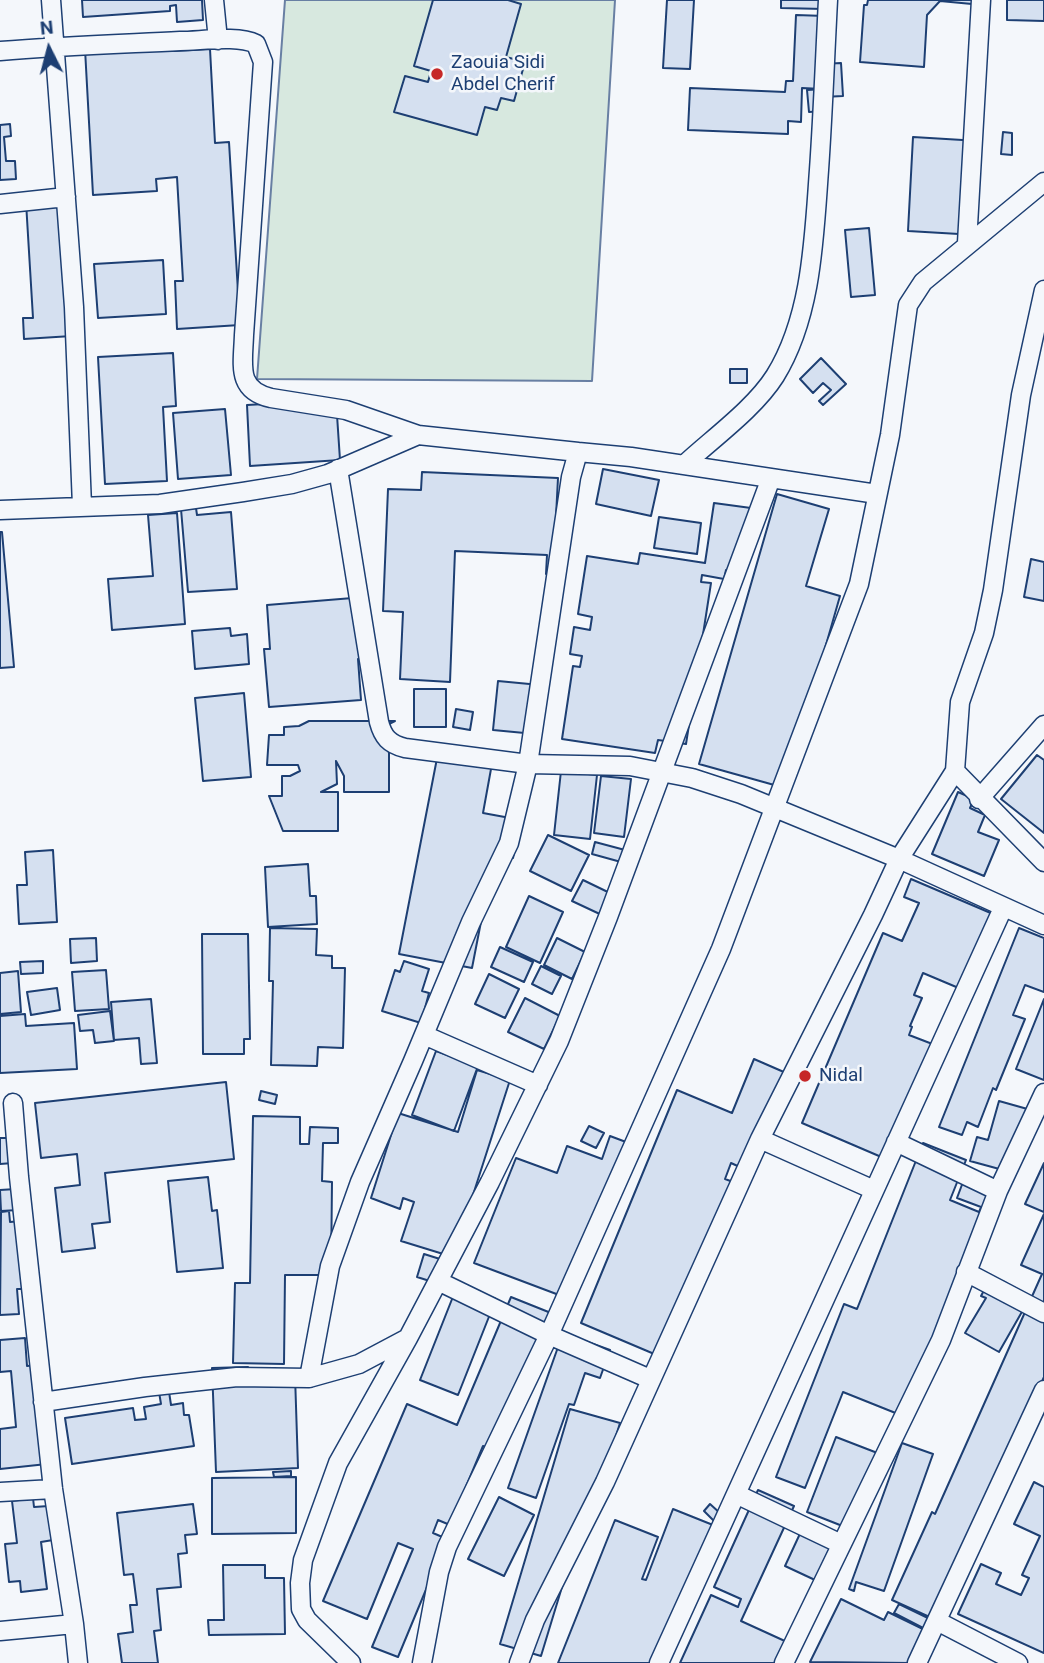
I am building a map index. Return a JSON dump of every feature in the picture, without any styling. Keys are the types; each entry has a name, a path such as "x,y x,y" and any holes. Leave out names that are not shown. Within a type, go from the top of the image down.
{"street":[{"path":"51,0 74,307 82,506"},
{"path":"214,0 218,40"},
{"path":"684,465 760,396 774,377 794,337 812,252 828,0"},
{"path":"967,243 981,0"},
{"path":"0,51 53,46 218,40 252,41 259,47 263,62 244,335 245,382 253,392 346,410 418,435 684,465 877,494"},
{"path":"422,1663 439,1572 447,1547 549,1335 721,949 859,584 890,435 908,305 923,282 1044,182"},
{"path":"0,204 66,197"},
{"path":"519,1663 535,1620 605,1482 760,1139 873,915 898,859 955,771 960,702 984,633 993,590 1021,395 1044,290"},
{"path":"0,510 160,504 292,484 338,469 418,435"},
{"path":"309,1378 330,1266 360,1182 471,922 509,843 528,764 578,452"},
{"path":"338,469 372,683 382,731 390,743 405,748 528,764 630,766 692,778 741,794 898,859 1044,925"},
{"path":"351,1663 307,1620 301,1609 303,1560 338,1463 438,1281 559,1041 608,917 771,478"},
{"path":"979,799 1044,724"},
{"path":"955,771 979,799 1044,862"},
{"path":"659,1663 1003,908"},
{"path":"424,1035 538,1085"},
{"path":"784,1663 941,1340 998,1191 1044,1093"},
{"path":"13,1103 53,1489 75,1624 78,1663"},
{"path":"760,1139 874,1190"},
{"path":"896,1142 998,1191"},
{"path":"0,1177 19,1177"},
{"path":"966,1272 1044,1313"},
{"path":"438,1281 549,1335 650,1379"},
{"path":"43,1402 237,1377 309,1378 359,1364 408,1338"},
{"path":"917,1663 1044,1390"},
{"path":"0,1492 53,1489"},
{"path":"736,1494 841,1544"},
{"path":"937,1621 1018,1663"},
{"path":"0,1632 75,1624"}],"shaded area":[{"path":"285,0 615,0 592,381 257,379"}],"building":[{"path":"82,0 202,0 203,20 177,22 176,5 170,6 170,11 83,17"},
{"path":"433,0 508,0 521,4 506,57 525,62 514,101 501,98 497,110 485,107 477,135 394,112 405,76 428,82 431,71 414,66"},
{"path":"667,0 694,0 690,69 663,68"},
{"path":"781,0 824,0 824,9 781,8"},
{"path":"868,0 976,0 972,4 940,1 927,15 924,67 860,62 864,5 867,5"},
{"path":"1007,0 1044,0 1044,21 1007,20"},
{"path":"796,15 825,16 822,89 802,88 801,122 788,121 788,134 688,130 690,88 785,92 786,81 793,81"},
{"path":"174,45 174,51 210,49 215,143 229,142 240,325 177,329 175,281 183,281 177,177 156,179 157,191 93,195 85,49"},
{"path":"841,63 843,96 823,97 824,111 809,112 807,90 824,89 822,64"},
{"path":"10,124 11,136 4,137 6,161 15,161 16,179 0,180 0,125"},
{"path":"1003,132 1012,133 1012,155 1001,154"},
{"path":"913,137 979,141 959,234 908,231"},
{"path":"70,199 72,336 24,339 23,318 33,318 26,202"},
{"path":"869,228 875,295 851,297 845,230"},
{"path":"163,260 166,314 98,318 94,264"},
{"path":"173,353 176,406 163,407 167,481 105,484 98,357"},
{"path":"821,358 846,384 823,405 819,401 831,390 823,383 813,393 800,379"},
{"path":"730,369 747,369 747,383 730,383"},
{"path":"336,400 340,460 250,466 247,405"},
{"path":"225,409 231,475 178,479 173,413"},
{"path":"603,469 659,480 651,516 596,504"},
{"path":"422,472 558,478 553,574 546,574 547,555 455,551 450,682 400,679 403,612 383,611 388,489 421,490"},
{"path":"777,494 829,509 806,586 840,596 785,788 699,764"},
{"path":"714,503 751,508 741,572 726,570 724,579 702,575 701,582 711,583 686,744 658,740 655,753 562,739 573,666 580,667 582,656 570,654 574,627 590,630 592,617 578,614 587,556 638,564 640,553 705,563"},
{"path":"196,508 197,515 231,512 237,589 188,592 181,509"},
{"path":"177,513 185,624 112,630 108,579 153,576 148,515"},
{"path":"659,517 701,523 697,554 654,548"},
{"path":"0,532 14,667 0,668"},
{"path":"1031,559 1044,562 1044,601 1024,597"},
{"path":"365,597 370,658 358,659 361,700 269,707 264,649 270,649 267,605"},
{"path":"230,628 231,636 247,634 249,664 195,669 192,631"},
{"path":"498,681 540,685 535,734 493,730"},
{"path":"414,689 446,689 446,727 414,727"},
{"path":"244,693 251,777 203,781 195,698"},
{"path":"456,709 473,712 470,730 453,727"},
{"path":"309,721 395,721 383,727 389,753 389,792 344,792 344,776 336,761 337,784 321,792 338,792 338,831 283,831 269,796 282,796 282,776 290,776 300,771 298,765 267,765 269,735 284,735 284,727 299,726"},
{"path":"439,748 493,758 483,813 521,820 513,858 494,855 472,968 399,954"},
{"path":"1037,755 1044,760 1044,833 1001,799"},
{"path":"561,771 597,775 590,839 554,835"},
{"path":"601,776 631,779 624,837 594,833"},
{"path":"958,792 974,799 970,808 985,815 978,832 999,840 984,876 932,854"},
{"path":"548,835 589,855 571,891 530,871"},
{"path":"595,842 625,850 621,862 592,854"},
{"path":"53,850 57,922 19,924 17,885 27,885 25,852"},
{"path":"308,864 310,896 316,896 317,924 268,927 265,867"},
{"path":"911,879 993,914 961,989 923,973 914,995 922,998 909,1035 935,1045 886,1159 802,1123 883,933 902,941 919,903 904,897"},
{"path":"583,880 614,895 604,916 572,901"},
{"path":"529,896 563,912 540,963 506,947"},
{"path":"270,928 317,929 316,955 332,956 332,968 345,968 343,1048 318,1047 317,1066 271,1065 273,981 269,981"},
{"path":"1019,928 1044,938 1044,992 1025,985 1013,1015 1025,1019 996,1090 993,1088 978,1127 967,1122 962,1135 939,1127"},
{"path":"202,934 248,934 250,1039 244,1039 244,1054 203,1054"},
{"path":"96,938 97,961 71,963 70,939"},
{"path":"557,938 585,952 572,979 544,965"},
{"path":"500,947 533,962 524,982 491,967"},
{"path":"43,961 43,973 21,974 20,962"},
{"path":"404,961 429,969 422,991 429,993 421,1023 382,1011 395,970 400,972"},
{"path":"541,966 561,976 552,994 532,984"},
{"path":"106,970 109,1009 75,1011 72,972"},
{"path":"18,971 21,1012 0,1014 0,973"},
{"path":"489,974 519,989 505,1018 475,1004"},
{"path":"57,988 60,1010 31,1015 27,992"},
{"path":"525,998 560,1016 544,1049 508,1032"},
{"path":"151,999 157,1063 141,1064 139,1038 114,1040 111,1002"},
{"path":"1044,999 1044,1080 1016,1069"},
{"path":"110,1011 114,1041 95,1043 93,1030 80,1031 78,1015"},
{"path":"25,1014 26,1026 74,1023 77,1069 0,1073 0,1016"},
{"path":"436,1051 478,1066 454,1131 412,1115"},
{"path":"754,1059 793,1076 753,1173 731,1163 725,1179 744,1186 659,1356 581,1323 677,1090 732,1113"},
{"path":"477,1070 510,1080 453,1257 401,1241 414,1202 403,1198 400,1209 371,1198 398,1113 458,1132"},
{"path":"226,1082 234,1159 105,1173 110,1222 92,1224 95,1248 62,1252 55,1188 80,1185 77,1154 41,1158 35,1103"},
{"path":"261,1091 277,1095 275,1104 259,1100"},
{"path":"999,1101 1031,1110 1014,1173 970,1161 977,1137 988,1140"},
{"path":"253,1116 300,1117 300,1144 309,1144 310,1127 338,1128 338,1143 323,1143 322,1181 332,1182 331,1275 285,1275 284,1364 233,1363 235,1283 250,1283"},
{"path":"589,1126 604,1133 596,1148 581,1141"},
{"path":"610,1136 626,1142 567,1298 474,1263 516,1158 557,1173 567,1146 602,1159"},
{"path":"0,1138 12,1138 13,1163 0,1164"},
{"path":"923,1143 966,1160 950,1200 979,1212 981,1207 957,1198 966,1174 999,1187 908,1418 843,1392 805,1488 776,1477 844,1304 857,1309"},
{"path":"1044,1163 1044,1212 1025,1204"},
{"path":"208,1177 212,1211 217,1210 223,1268 177,1272 168,1181"},
{"path":"16,1189 18,1210 1,1211 0,1190"},
{"path":"9,1211 10,1222 21,1221 27,1289 17,1289 19,1314 0,1315 1,1212"},
{"path":"1044,1214 1044,1377 934,1619 892,1600 932,1512 935,1514 1042,1274 1021,1265"},
{"path":"424,1254 440,1259 433,1282 417,1277"},
{"path":"1003,1281 1018,1290 1023,1310 999,1352 965,1333 986,1298 981,1296 988,1283 998,1289"},
{"path":"458,1284 496,1299 458,1395 420,1380"},
{"path":"511,1297 551,1313 494,1450 483,1446 450,1525 438,1520 433,1533 447,1539 398,1657 372,1647 413,1549 398,1543 367,1619 323,1601 407,1404 457,1425"},
{"path":"563,1333 610,1350 600,1378 585,1373 574,1405 569,1404 536,1498 508,1488"},
{"path":"25,1338 27,1366 37,1365 47,1464 0,1469 0,1429 16,1427 11,1371 0,1372 0,1340"},
{"path":"248,1367 248,1377 295,1375 298,1468 216,1472 212,1368"},
{"path":"168,1385 171,1405 183,1403 184,1415 189,1415 194,1446 72,1464 65,1418 133,1408 135,1420 146,1419 144,1407 161,1404 158,1386"},
{"path":"570,1409 620,1423 594,1507 576,1541 541,1656 500,1644"},
{"path":"836,1437 880,1454 850,1529 807,1512"},
{"path":"902,1443 933,1454 884,1591 856,1582 854,1591 849,1589"},
{"path":"291,1471 291,1476 274,1477 273,1472"},
{"path":"296,1477 296,1533 212,1534 212,1478"},
{"path":"1034,1482 1044,1487 1044,1653 958,1614 981,1564 1001,1573 996,1584 1021,1595 1029,1578 1022,1575 1040,1536 1014,1524"},
{"path":"758,1490 794,1506 741,1621 787,1642 778,1663 680,1663 711,1595 738,1607 741,1599 714,1587"},
{"path":"499,1497 534,1515 504,1576 468,1559"},
{"path":"33,1498 34,1507 49,1506 53,1540 41,1542 47,1589 21,1592 20,1581 9,1582 5,1544 17,1543 12,1501"},
{"path":"193,1504 197,1534 185,1535 187,1553 178,1554 181,1587 157,1589 161,1630 154,1631 158,1663 122,1663 118,1634 133,1632 130,1605 137,1605 133,1574 124,1575 117,1513"},
{"path":"710,1504 721,1514 714,1521 704,1511"},
{"path":"673,1509 713,1525 657,1663 558,1663 615,1520 658,1537 642,1579 646,1580"},
{"path":"804,1525 834,1539 815,1580 785,1566"},
{"path":"223,1565 265,1565 265,1578 284,1578 285,1634 209,1635 208,1620 224,1620"},
{"path":"841,1599 884,1620 888,1612 927,1631 911,1663 810,1662"},
{"path":"899,1604 930,1619 925,1629 894,1613"}],"place":[{"name":"Zaouia Sidi Abdel Cherif","path":"437,74"},
{"name":"Nidal","path":"805,1076"}]}
